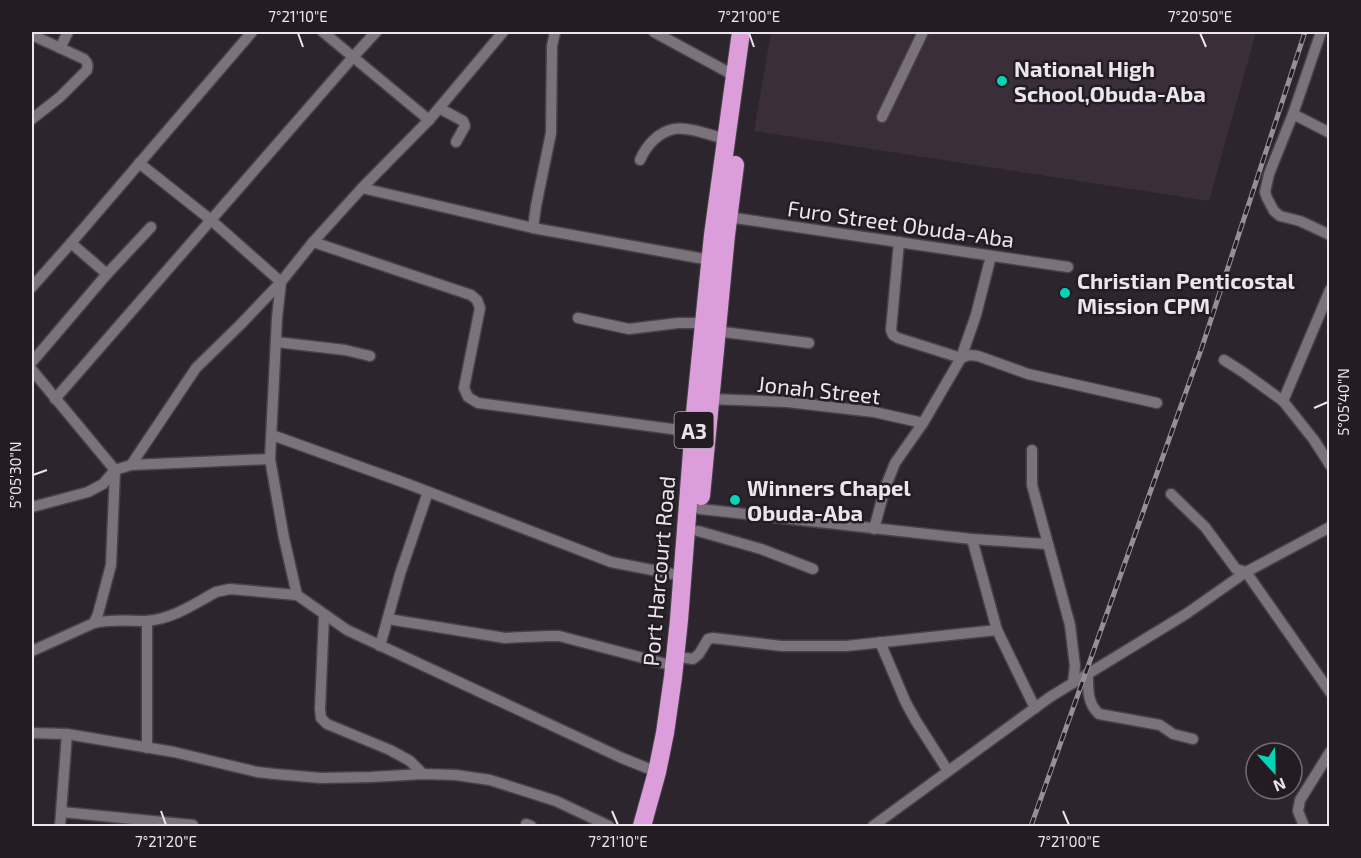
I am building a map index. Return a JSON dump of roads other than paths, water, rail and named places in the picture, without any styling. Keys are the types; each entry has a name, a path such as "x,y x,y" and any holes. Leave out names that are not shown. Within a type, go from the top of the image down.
{"highway":[{"name":"Port Harcourt Road","path":"650,819 665,733 680,662 691,624 710,399 710,260 741,32"},
{"name":"Port Harcourt Road","path":"650,819 675,736 682,576 694,432 728,217 752,32"}],"street":[{"path":"60,48 68,32"},
{"path":"32,287 252,32"},
{"path":"323,32 429,120"},
{"path":"56,399 376,32"},
{"path":"131,465 196,369 281,282 313,242 362,188 429,120 503,32"},
{"path":"533,228 551,133 552,46 555,32"},
{"path":"654,32 735,76"},
{"path":"882,117 923,32"},
{"path":"1322,32 1266,186 1267,198 1274,211 1280,216 1300,221 1329,235"},
{"path":"32,35 84,59 88,66 87,70 60,97 32,119"},
{"path":"439,108 465,123 456,142"},
{"path":"1293,114 1329,133"},
{"path":"640,160 644,150 652,142 662,134 674,129 685,129 726,139"},
{"path":"139,163 211,220 281,282"},
{"path":"362,188 533,228 710,260"},
{"name":"Furo Street Obuda-Aba","path":"728,217 1068,267"},
{"path":"32,362 107,274 151,227"},
{"path":"313,242 471,295 477,300 480,308 464,388 468,397 478,403 694,432"},
{"path":"898,242 891,324 893,334 898,338 961,358 978,356 1028,374 1157,403"},
{"path":"71,243 107,274"},
{"path":"874,529 887,482 895,463 923,423 961,358 976,315 991,256"},
{"path":"281,282 270,459 297,595"},
{"path":"1283,401 1329,290"},
{"path":"578,318 629,329 678,323 809,343"},
{"path":"276,342 345,350 370,356"},
{"path":"1224,360 1283,401 1314,440 1329,465"},
{"path":"32,370 116,470 111,565 94,623"},
{"name":"Jonah Street","path":"710,399 798,403 874,412 923,423"},
{"path":"272,435 612,561 682,576"},
{"path":"1032,450 1032,485 1070,625 1075,666 1073,683"},
{"path":"32,507 88,492 103,484 116,470 131,465 270,459"},
{"path":"380,645 400,574 428,492"},
{"path":"1171,494 1205,527 1236,569 1246,572 1329,692"},
{"path":"700,509 972,539 1047,544"},
{"path":"873,826 1050,697 1186,614 1246,572 1329,528"},
{"path":"698,531 761,549 813,569"},
{"path":"972,539 997,630 1035,708"},
{"path":"32,651 94,623 120,620 147,621 171,616 223,590 297,595 347,630 622,758 657,772"},
{"path":"324,615 321,718 327,724 390,750 410,761 423,774"},
{"path":"388,619 505,638 559,636 680,662 693,659 708,639 713,638 782,646 846,646 997,630"},
{"path":"147,621 147,748"},
{"path":"880,642 906,704 948,771"},
{"path":"1088,674 1090,703 1099,714 1160,725 1173,734 1193,739"},
{"path":"32,733 67,735 174,752 257,772 275,774 321,778 423,774 490,780 556,801 609,826"},
{"path":"60,826 67,735"},
{"path":"1304,826 1298,811 1300,800 1329,752"},
{"path":"62,812 193,825"}],"railway":[{"path":"1031,826 1202,347 1305,32"}],"place":[{"name":"National High School,Obuda-Aba","path":"1002,81"},
{"name":"Christian Penticostal Mission CPM","path":"1065,293"},
{"name":"Winners Chapel Obuda-Aba","path":"735,500"}]}
